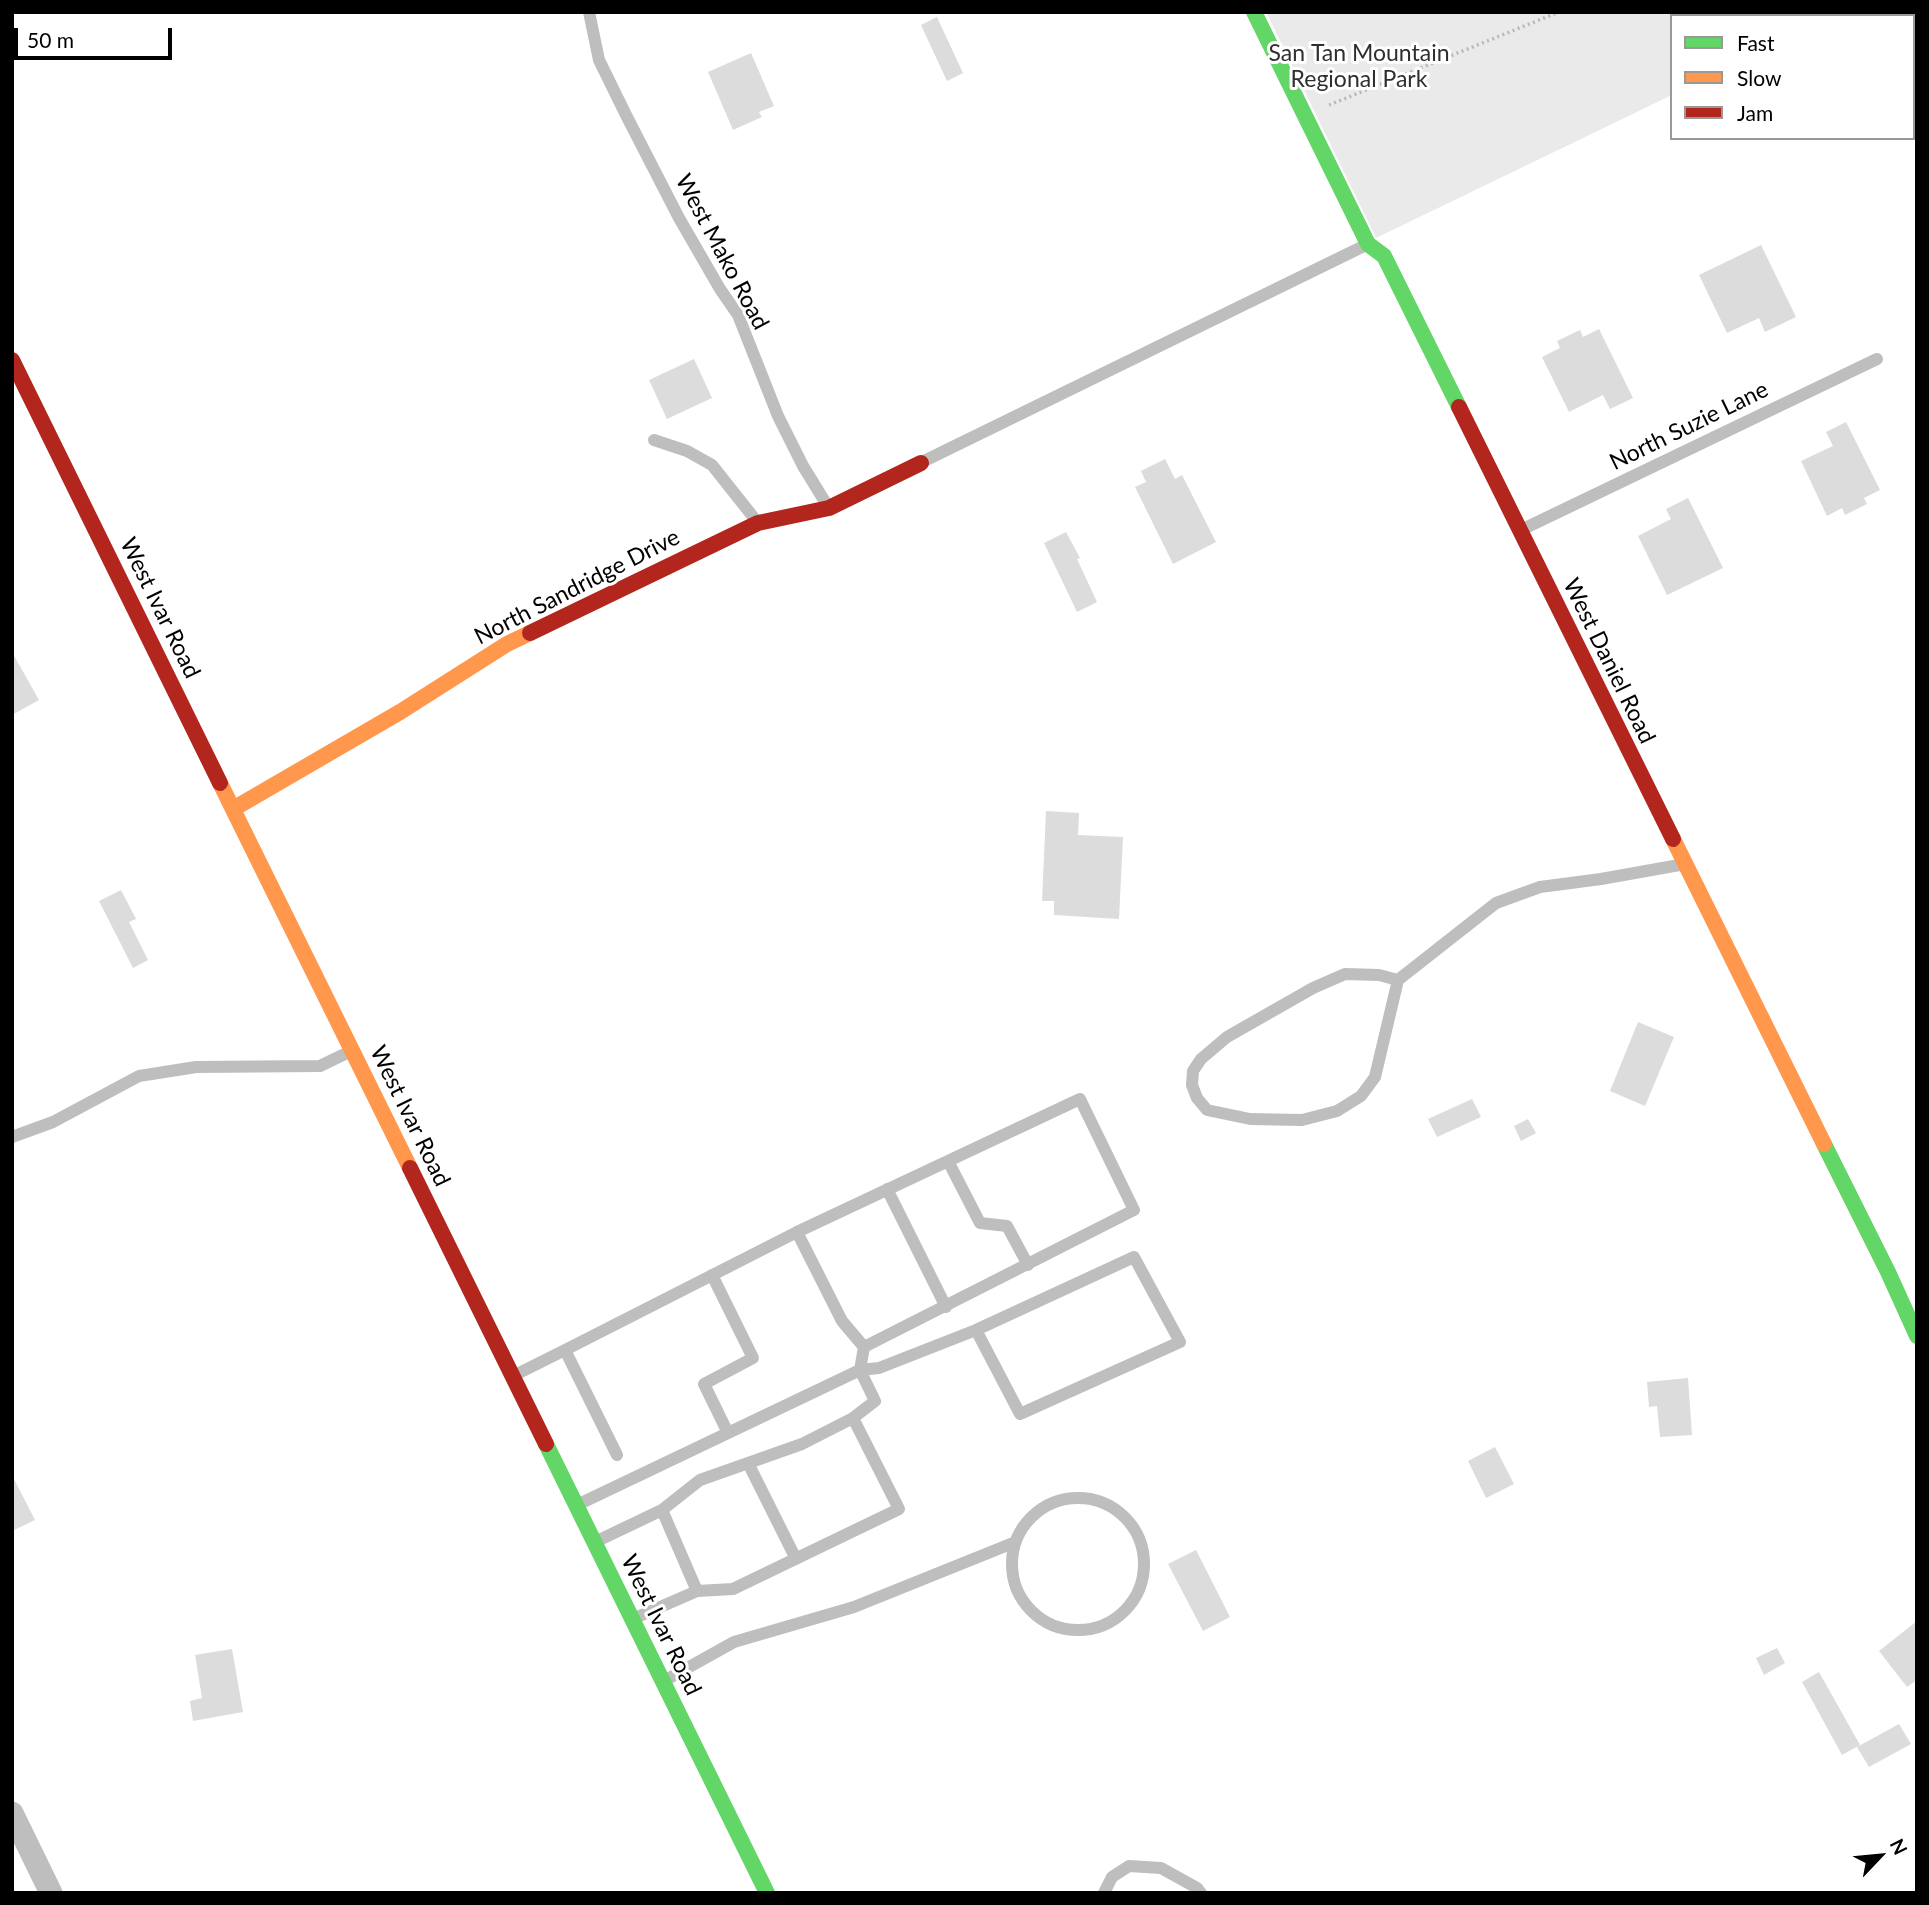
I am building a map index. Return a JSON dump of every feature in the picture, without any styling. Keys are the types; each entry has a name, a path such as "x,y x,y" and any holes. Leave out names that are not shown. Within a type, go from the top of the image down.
{"street":[{"name":"West Daniel Road","path":"1254,12 1368,244 1384,256 1888,1272 1917,1336"},
{"name":"West Ivar Road","path":"12,360 18,384 233,809 767,1893"},
{"name":"North Sandridge Drive","path":"233,809 400,712 507,643 758,523 829,508 921,463"},
{"path":"12,1813 51,1893"}],"lane":[{"name":"West Mako Road","path":"589,12 599,60 620,104 679,218 738,315 778,416 803,466 829,508"},
{"path":"921,463 1368,244"},
{"name":"North Suzie Lane","path":"1519,531 1877,359"},
{"path":"654,440 687,451 712,465 758,523"},
{"path":"1398,980 1379,975 1345,974 1313,988 1227,1037 1201,1059 1193,1071 1192,1085 1197,1098 1207,1110 1250,1119 1302,1120 1337,1111 1361,1096 1375,1077 1398,980 1496,903 1540,887 1685,864"},
{"path":"12,1137 53,1122 139,1076 196,1068 320,1066 352,1051"},
{"path":"513,1377 796,1232 1080,1099 1134,1210 864,1347"},
{"path":"948,1161 980,1223 1007,1226 1028,1265"},
{"path":"887,1189 946,1307"},
{"path":"796,1232 842,1321 864,1347"},
{"path":"577,1505 860,1370 879,1368 976,1330 1134,1256 1180,1342 1020,1414 976,1330"},
{"path":"712,1275 753,1358 704,1384 728,1433"},
{"path":"595,1542 662,1510 700,1480 802,1444 853,1418 875,1401 860,1370 864,1347"},
{"path":"565,1350 617,1455"},
{"path":"633,1620 698,1591 733,1589 898,1509 853,1418"},
{"path":"748,1463 796,1559"},
{"path":"663,1682 734,1642 854,1607 1013,1543 1032,1515 1050,1504 1070,1498 1091,1499 1111,1506 1127,1520 1138,1537 1144,1558 1143,1579 1134,1600 1119,1616 1098,1627 1076,1630 1054,1626 1035,1614 1020,1596 1013,1575 1013,1543"},
{"path":"662,1510 698,1591"},
{"path":"1104,1893 1112,1877 1129,1866 1161,1868 1202,1893"}],"path":[{"path":"1304,115 1559,12"}],"green space":[{"name":"San Tan Mountain Regional Park","path":"1266,12 1844,12 1670,14 1670,96 1376,238"}],"building":[{"path":"937,17 963,73 947,81 921,25"},
{"path":"751,53 774,106 759,112 762,117 733,130 708,72"},
{"path":"1761,245 1796,317 1765,332 1759,318 1727,333 1699,275"},
{"path":"1599,329 1633,398 1610,409 1603,395 1569,412 1542,357 1560,348 1557,341 1580,330 1583,337"},
{"path":"694,359 712,398 667,419 649,380"},
{"path":"1846,422 1880,490 1864,498 1867,504 1845,515 1842,508 1827,516 1801,461 1833,446 1826,432"},
{"path":"1165,459 1175,479 1182,475 1216,542 1173,564 1135,487 1146,482 1141,471"},
{"path":"1688,498 1723,568 1667,595 1638,536 1671,519 1666,509"},
{"path":"1066,532 1080,558 1077,559 1097,602 1077,612 1044,543"},
{"path":"12,652 39,700 12,715"},
{"path":"1046,811 1079,813 1078,835 1123,837 1119,919 1054,915 1054,901 1042,901"},
{"path":"121,890 136,919 129,922 148,960 133,968 99,901"},
{"path":"1638,1022 1674,1037 1645,1106 1610,1091"},
{"path":"1472,1099 1481,1117 1437,1137 1428,1119"},
{"path":"1528,1119 1536,1133 1521,1141 1514,1126"},
{"path":"1688,1378 1692,1435 1660,1437 1657,1406 1649,1407 1647,1382"},
{"path":"1495,1447 1514,1484 1486,1498 1468,1461"},
{"path":"12,1475 35,1520 12,1531"},
{"path":"1196,1550 1230,1617 1203,1631 1168,1564"},
{"path":"1917,1621 1917,1680 1907,1687 1879,1651"},
{"path":"1777,1648 1785,1663 1764,1675 1756,1658"},
{"path":"232,1649 243,1712 193,1721 190,1701 202,1698 195,1655"},
{"path":"1819,1672 1860,1745 1842,1755 1802,1682"},
{"path":"1899,1724 1911,1744 1869,1767 1857,1747"}],"traffic: fast":[{"path":"1254,12 1368,244 1384,256 1459,407"},
{"path":"1824,1144 1917,1336"},
{"path":"546,1444 767,1893"}],"traffic: slow":[{"path":"233,809 400,712 507,644 530,633"},
{"path":"220,783 410,1168"},
{"path":"1673,839 1824,1144"}],"traffic: jam":[{"path":"12,360 220,783"},
{"path":"1459,407 1673,839"},
{"path":"530,633 758,523 829,508 921,463"},
{"path":"410,1168 546,1444"}]}
